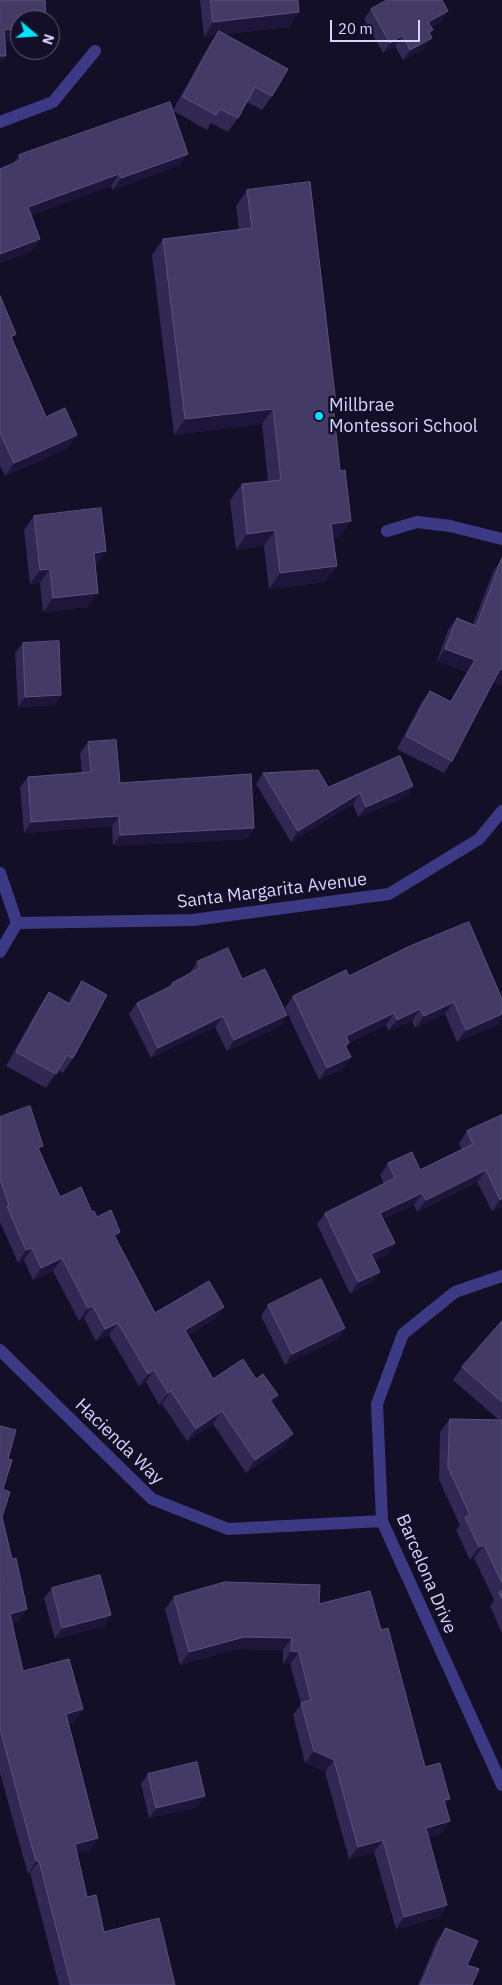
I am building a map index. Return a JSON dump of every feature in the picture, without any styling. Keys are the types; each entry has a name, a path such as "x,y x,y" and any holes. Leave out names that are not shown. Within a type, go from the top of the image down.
{"street":[{"path":"0,122 53,102 95,51"},
{"path":"387,531 418,522 450,526 502,539"},
{"name":"Santa Margarita Avenue","path":"18,923 193,920 389,894 479,838 502,811"},
{"path":"0,874 18,923 0,952"},
{"name":"Barcelona Drive","path":"502,1276 455,1292 403,1334 377,1404 382,1521 502,1785"},
{"name":"Hacienda Way","path":"0,1350 152,1499 228,1529 382,1521"}],"building":[{"path":"0,0 45,0 46,10 10,10 10,30 4,30 6,56 0,56"},
{"path":"211,0 298,0 299,12 213,22"},
{"path":"387,0 442,0 448,11 428,22 433,30 429,32 432,38 410,50 403,35 390,43 371,9"},
{"path":"219,31 288,69 272,96 255,87 238,118 220,109 216,115 183,97"},
{"path":"170,102 188,154 121,178 119,174 28,207 40,239 0,254 0,169 21,160 19,155"},
{"path":"310,182 336,404 333,404 340,471 345,470 351,521 331,524 337,566 280,573 275,530 247,534 242,484 281,480 273,409 185,419 163,239 252,228 247,190"},
{"path":"0,296 16,334 11,337 46,417 65,408 77,435 14,463 0,433"},
{"path":"101,508 106,551 94,553 98,593 53,598 50,569 40,570 34,516"},
{"path":"502,558 502,670 500,669 452,761 406,736 430,691 451,702 475,660 445,649 457,618 476,626"},
{"path":"59,641 61,695 25,697 23,643"},
{"path":"116,740 120,783 251,774 254,828 120,835 119,816 31,822 28,777 91,772 88,742"},
{"path":"400,756 413,786 366,807 360,793 298,831 263,773 318,770 328,787"},
{"path":"469,922 502,999 502,1014 466,1030 454,1002 424,1016 420,1009 397,1020 394,1013 346,1036 349,1043 345,1045 351,1057 327,1068 293,996 346,970 349,976 410,946"},
{"path":"228,948 242,979 265,969 287,1015 234,1040 223,1016 158,1048 137,1003 173,985 172,983 200,968 197,962"},
{"path":"82,981 107,995 73,1058 67,1055 56,1074 16,1052 49,992 70,1004"},
{"path":"30,1106 43,1146 38,1148 60,1197 81,1187 92,1212 94,1211 97,1217 111,1210 120,1232 114,1235 155,1313 209,1281 224,1307 185,1330 213,1379 243,1359 256,1379 263,1374 278,1395 270,1400 293,1434 255,1460 222,1411 196,1429 171,1391 168,1393 154,1370 148,1374 118,1323 105,1329 93,1306 88,1308 62,1258 41,1268 32,1248 26,1250 7,1206 9,1205 0,1179 0,1117"},
{"path":"502,1115 502,1198 500,1200 486,1170 426,1200 422,1193 380,1213 395,1243 371,1254 380,1272 358,1282 325,1213 395,1178 388,1163 412,1152 420,1170 473,1144 467,1131"},
{"path":"321,1279 345,1328 292,1354 268,1305"},
{"path":"502,1321 502,1402 462,1367"},
{"path":"450,1419 502,1420 502,1583 484,1545 479,1547 465,1517 470,1515 448,1467"},
{"path":"0,1426 16,1430 8,1459 12,1460 3,1489 10,1492 2,1517 12,1559 16,1558 27,1609 10,1614 23,1671 69,1659 83,1709 66,1714 98,1838 75,1844 87,1897 96,1895 104,1932 159,1918 175,1985 71,1985 39,1861 36,1861 0,1728"},
{"path":"100,1575 111,1615 62,1628 52,1588"},
{"path":"225,1582 320,1585 319,1604 370,1591 381,1630 388,1628 425,1767 440,1763 450,1799 444,1800 450,1821 426,1828 447,1905 404,1917 383,1840 358,1847 334,1760 314,1751 301,1703 311,1700 299,1652 291,1651 292,1638 244,1637 189,1652 174,1597"},
{"path":"197,1762 205,1796 156,1808 148,1774"},
{"path":"446,1928 478,1941 467,1965 479,1969 472,1985 421,1985"}],"place":[{"name":"Millbrae Montessori School","path":"319,416"}]}
